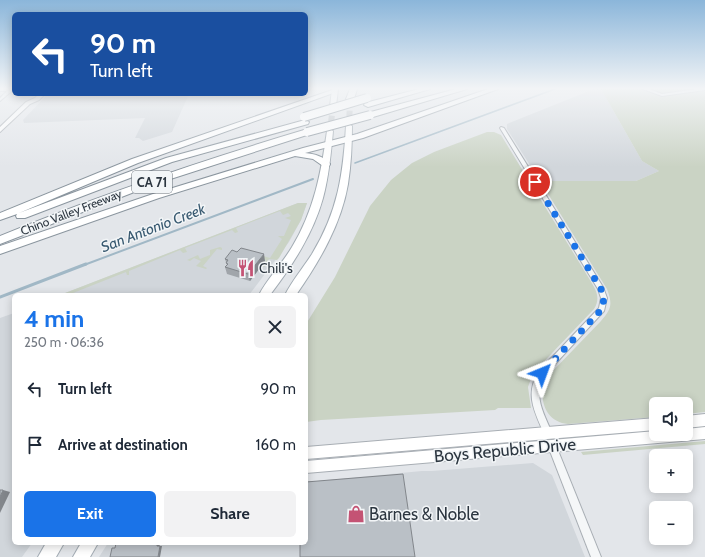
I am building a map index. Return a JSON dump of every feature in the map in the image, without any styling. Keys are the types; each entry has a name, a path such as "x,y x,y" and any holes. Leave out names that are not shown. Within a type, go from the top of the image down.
{"highway":[{"path":"0,216 135,161 264,115"},
{"name":"Chino Valley Freeway","path":"0,224 169,160 269,132 321,115"},
{"name":"Chino Valley Freeway","path":"0,240 107,198 205,163 307,132 370,115"},
{"path":"0,250 149,198 348,139 419,115"},
{"path":"287,156 312,156 318,158 326,164"}],"main road":[{"path":"0,130 16,115"},
{"path":"0,134 9,130 23,115"},
{"path":"291,293 309,266 326,234 339,202 345,180 349,126"},
{"path":"265,293 298,245 314,212 321,189 326,164 330,131"},
{"path":"693,421 705,420"},
{"name":"Boys Republic Drive","path":"308,453 649,425"},
{"name":"Boys Republic Drive","path":"308,467 705,433"},
{"path":"46,557 55,545"},
{"path":"81,557 89,545"}],"street":[{"path":"502,128 601,289 604,298 602,309 542,373 536,382 535,398 552,446 596,557"}],"shaded area":[{"path":"28,115 180,115 172,132 143,141 139,138 135,138 145,118 24,123 23,120"},
{"path":"529,115 616,115 642,161 659,171 636,181 540,181 507,129 507,124"},
{"path":"298,203 307,203 301,220 289,242 251,293 65,293"},
{"path":"12,314 12,545 31,545 22,557 0,557 0,318"},
{"path":"533,463 552,475 585,557 99,557 107,545 308,545 308,482"}],"green space":[{"path":"616,115 705,115 705,412 693,413 693,397 649,397 649,418 568,424 560,422 548,413 545,407 543,400 544,384 547,377 601,321 609,310 610,299 607,289 540,181 636,181 659,171 642,161"},
{"path":"487,132 494,132 501,135 590,280 597,294 596,305 594,309 533,373 528,387 531,408 498,408 495,410 308,422 308,321 335,277 370,206 391,180 412,163 434,152"},
{"path":"298,203 307,203 301,220 279,258 277,260 269,259 265,264 265,267 262,266 266,260 258,258 260,255 270,258 282,239 278,236 284,236 291,220 285,218 291,216 288,213 283,215 280,211 236,228 238,232 235,233 232,230 185,248 187,252 183,253 180,250 129,271 129,275 127,275 126,272 73,293 65,293"},
{"path":"220,247 222,250 217,249 203,266 207,268 206,269 196,266 201,261 194,258 190,261 187,260 198,255 200,259 210,255 210,250"},
{"path":"705,441 705,444 583,455 581,452"}],"building":[{"path":"241,248 264,254 248,274 225,267 228,264 226,263 228,260 225,259 232,250 237,252"},
{"name":"Barnes & Noble","path":"403,474 415,557 300,557 300,545 308,545 308,482"},
{"path":"0,490 3,490 0,497"},
{"path":"116,545 160,546 158,557 110,557 112,548 115,548"}],"waterway":[{"name":"San Antonio Creek","path":"355,163 485,115"},
{"name":"San Antonio Creek","path":"84,265 313,179"},
{"name":"San Antonio Creek","path":"0,297 86,264"}],"tunnel":[{"path":"330,131 332,115"},
{"path":"349,115 349,126"}],"place":[{"name":"Chili's","path":"246,268"},
{"name":"Barnes & Noble","path":"356,514"}],"route":[{"path":"535,182 601,289 604,298 604,306 602,309 542,373"}]}
